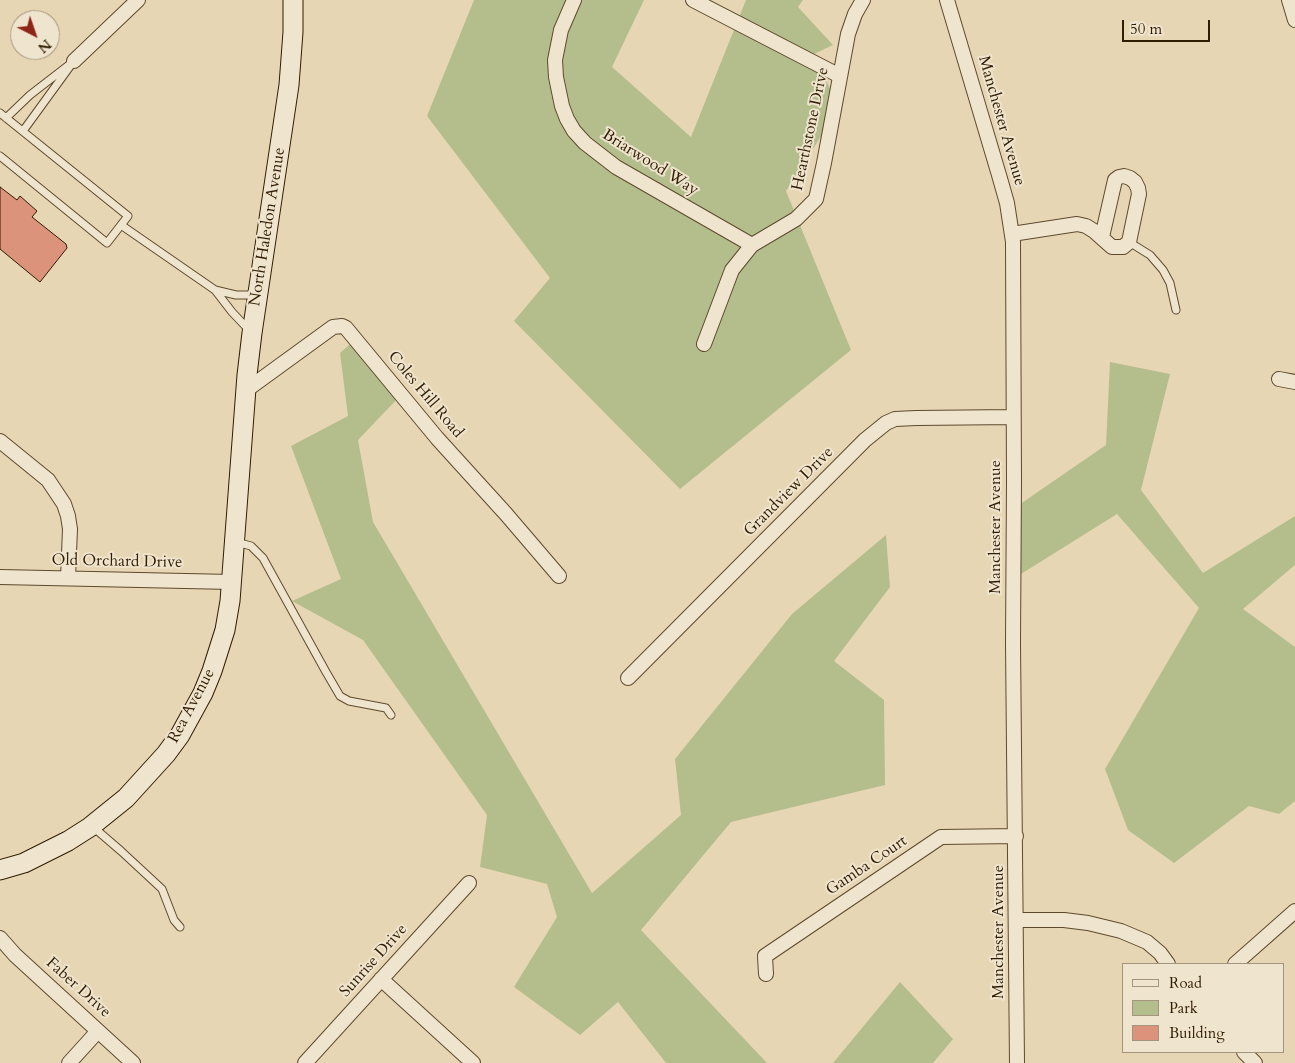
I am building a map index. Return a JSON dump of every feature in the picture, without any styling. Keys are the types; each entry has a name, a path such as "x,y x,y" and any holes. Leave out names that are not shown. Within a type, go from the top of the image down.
{"street":[{"path":"74,61 138,0"},
{"name":"North Haledon Avenue","path":"240,453 252,333 289,85 293,32 293,0"},
{"name":"Briarwood Way","path":"574,0 561,30 555,60 556,78 562,106 574,131 585,143 616,167 752,245"},
{"path":"693,0 840,76"},
{"name":"Hearthstone Drive","path":"704,344 732,270 752,245 796,219 816,199 848,34 855,14 863,0"},
{"name":"Manchester Avenue","path":"947,0 999,174 1007,203 1012,234 1017,1063"},
{"path":"1289,0 1295,20"},
{"path":"1012,234 1077,224 1094,231 1112,247 1119,248 1126,245 1139,194 1135,182 1124,176 1115,180 1102,237"},
{"name":"Coles Hill Road","path":"246,391 333,327 342,326 346,328 437,438 559,576"},
{"path":"1279,379 1295,382"},
{"name":"Grandview Drive","path":"628,678 865,440 886,423 895,419 916,418 1013,417"},
{"path":"0,441 48,480 64,504 70,529 68,578"},
{"name":"Rea Avenue","path":"0,870 33,858 68,841 92,826 140,784 180,735 203,693 225,630 236,542 240,453"},
{"name":"Old Orchard Drive","path":"0,577 232,582"},
{"name":"Gamba Court","path":"766,974 765,956 941,837 1016,836"},
{"name":"Sunrise Drive","path":"305,1063 470,882"},
{"path":"1236,963 1295,911"},
{"path":"1016,920 1064,920 1088,923 1121,931 1147,942 1160,953 1167,963"},
{"name":"Faber Drive","path":"0,938 15,955 133,1063"},
{"path":"381,980 473,1063"},
{"path":"69,1063 98,1031"},
{"path":"1245,1053 1255,1063"}],"lane":[{"path":"0,156 107,243 128,216 3,115 74,61"},
{"path":"23,132 74,61"},
{"path":"121,225 215,290 252,333"},
{"path":"1128,242 1150,255 1163,270 1170,283 1176,310"},
{"path":"215,290 236,295 258,295"},
{"path":"236,542 248,544 263,558 340,696 349,700 386,708 391,715"},
{"path":"92,826 162,889 174,920 180,927"}],"green space":[{"path":"474,0 644,0 612,67 691,137 746,0 803,0 798,7 833,45 814,54 839,108 786,191 851,350 680,489 514,321 550,278 427,116"},
{"path":"356,339 401,395 358,440 373,522 592,893 681,815 675,759 792,614 886,535 890,587 834,661 884,700 885,785 731,822 641,930 767,1063 666,1063 618,1002 580,1035 514,987 557,917 547,884 480,867 487,815 363,640 292,601 341,579 291,446 348,416 340,353"},
{"path":"1110,362 1170,374 1141,490 1203,573 1295,516 1295,565 1243,609 1295,647 1295,801 1279,814 1249,806 1174,863 1128,830 1105,769 1199,608 1117,514 1013,579 1013,509 1106,445"},
{"path":"900,982 953,1039 933,1063 833,1063"}],"building":[{"path":"0,187 17,200 20,196 37,211 32,217 66,244 67,248 40,282 0,249"}]}
